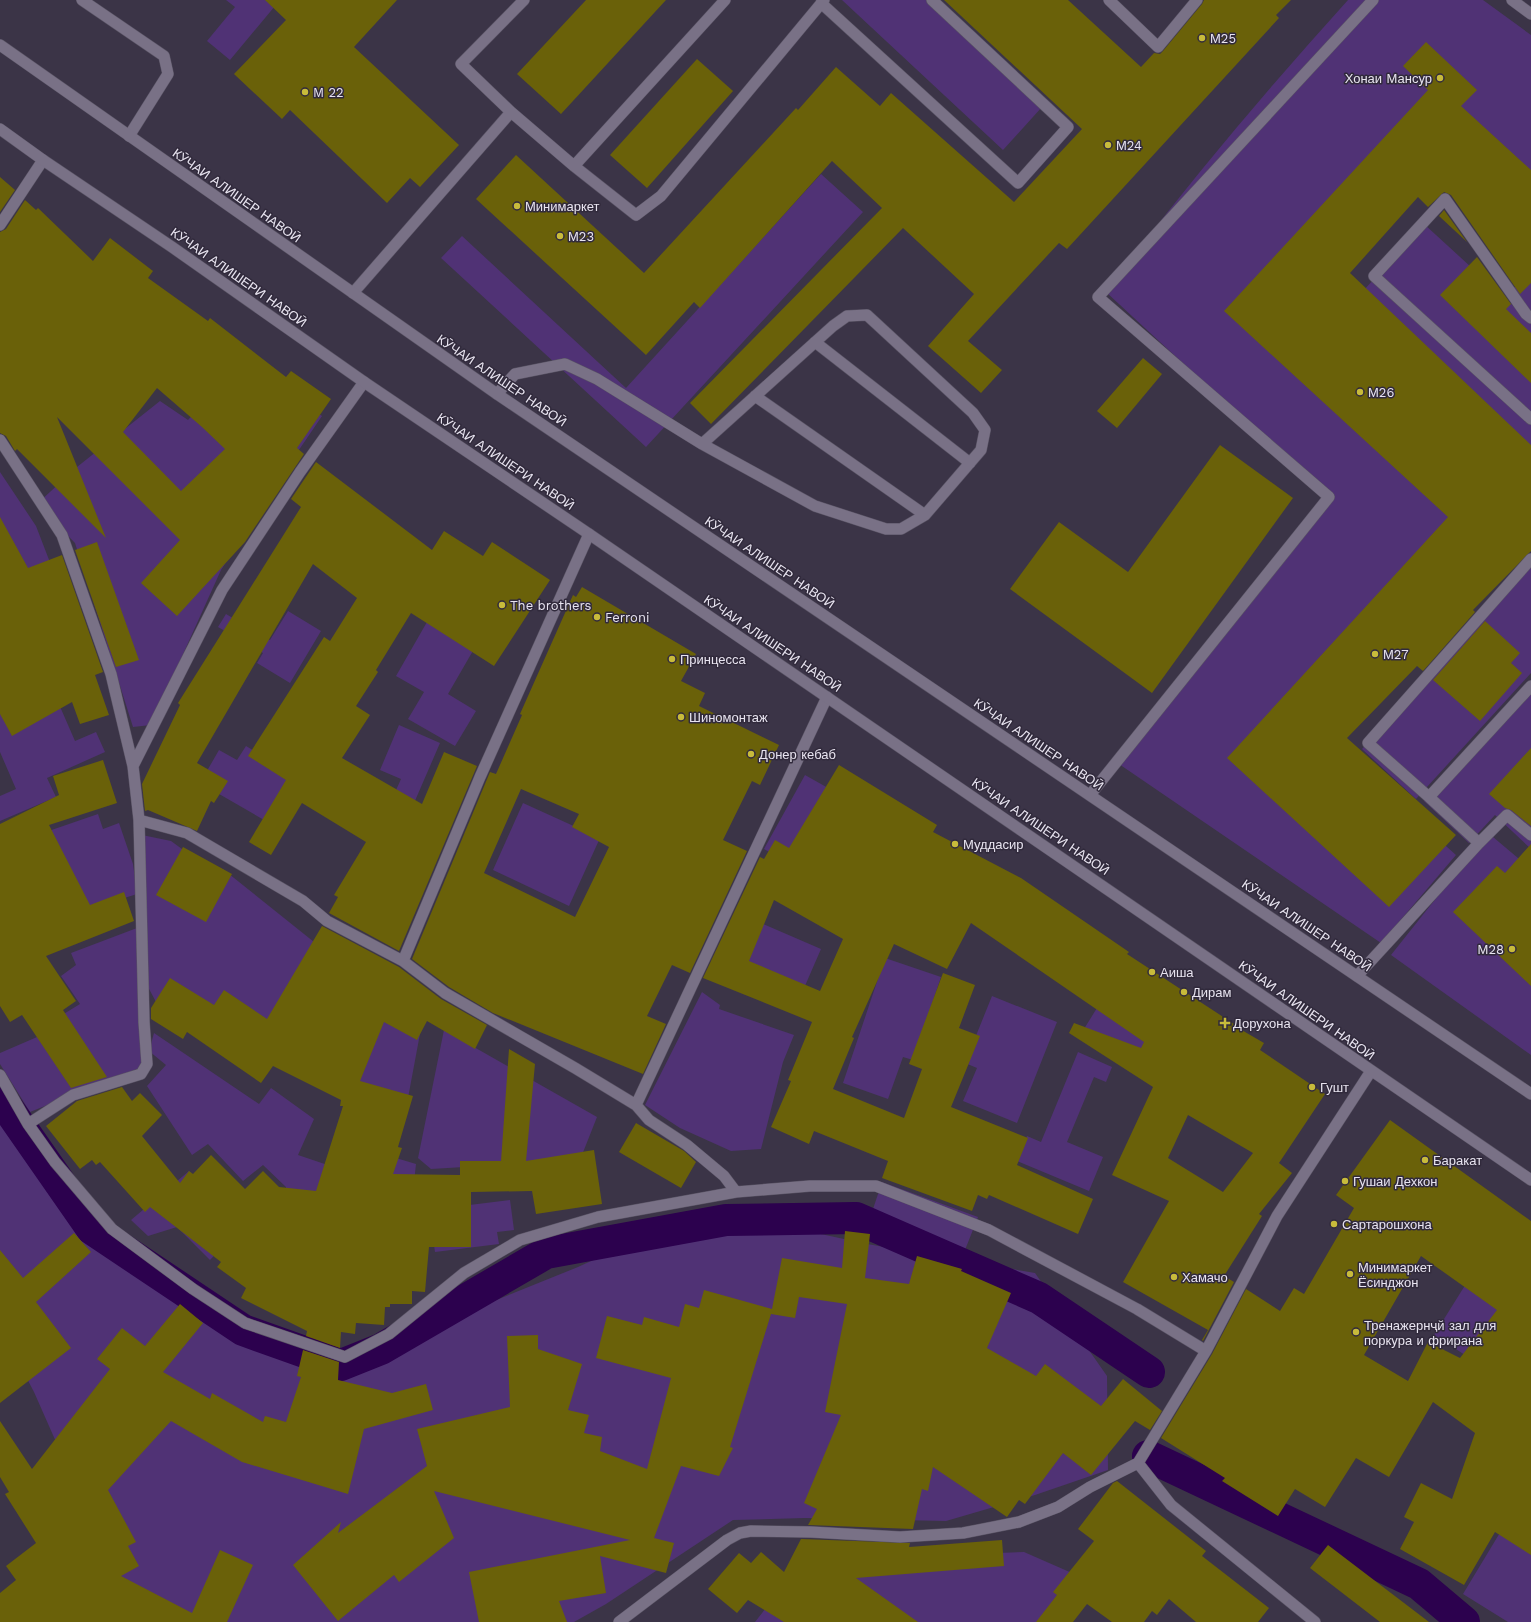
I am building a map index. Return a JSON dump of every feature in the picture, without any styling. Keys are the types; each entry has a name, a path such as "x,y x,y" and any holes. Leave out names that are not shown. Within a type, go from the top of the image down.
{"street":[{"path":"82,0 164,56 168,74 129,136"},
{"path":"524,0 461,64 511,112 574,166 636,215 661,196 822,1 1018,183 1068,127 932,0"},
{"path":"574,166 725,0"},
{"path":"1109,0 1158,47 1197,0"},
{"path":"1090,795 1329,498 1098,297 1373,0"},
{"path":"1512,0 1531,14"},
{"name":"КӮЧАИ АЛИШЕР НАВОӢ","path":"0,45 497,394 1531,1094"},
{"path":"353,293 511,112"},
{"name":"КӮЧАИ АЛИШЕРИ НАВОӢ","path":"0,129 43,160 172,247 364,382 589,534 1371,1072 1531,1180"},
{"path":"0,225 43,160"},
{"path":"1531,318 1526,314 1445,199 1374,276 1531,419"},
{"path":"497,394 516,374 565,364 597,379 702,444 815,506 886,529 901,529 925,515 981,450 985,430 973,413 867,315 847,316 815,342 702,444"},
{"path":"815,342 970,463"},
{"path":"133,766 222,590 300,472 364,382"},
{"path":"755,396 925,515"},
{"path":"0,440 62,535 111,674 133,766 139,820 144,1022 147,1064 145,1070 141,1074 73,1095 28,1124"},
{"path":"403,961 480,777 589,534"},
{"path":"1479,842 1368,743 1531,559"},
{"path":"1429,797 1531,686"},
{"path":"636,1106 827,697"},
{"path":"1357,976 1479,842 1507,815 1531,836"},
{"path":"139,820 187,833 302,901 327,921 403,961 445,993 575,1068 636,1106 649,1120 687,1145 724,1176 736,1192"},
{"path":"619,1622 727,1540 740,1533 751,1530 804,1531 900,1537 964,1533 1019,1522 1058,1507 1090,1487 1138,1463 1206,1351 1277,1216 1371,1072"},
{"path":"0,1075 28,1124 55,1162 112,1229 193,1290 245,1323 345,1358 389,1334 464,1273 520,1240 598,1217 736,1192 810,1186 876,1186 989,1230 1137,1309 1206,1351"},
{"path":"1138,1463 1171,1505 1315,1622"}],"shaded area":[{"path":"226,0 280,0 230,60 207,41 235,7"},
{"path":"842,0 926,0 1042,107 1003,150"},
{"path":"1348,0 1483,0 1531,35 1531,246 1415,165 1278,309 1459,484 1468,563 1322,735 1456,855 1381,943 1116,762 1324,494 1106,292 1224,143"},
{"path":"821,174 863,212 646,447 441,258 462,236 626,388"},
{"path":"1424,224 1531,322 1531,463 1354,301"},
{"path":"1531,262 1531,312 1507,290 1520,285"},
{"path":"241,362 322,416 269,494 221,570 151,725 133,727 75,543 37,504 77,467 160,401 188,420"},
{"path":"0,472 36,526 51,565 0,630"},
{"path":"1531,564 1531,673 1416,799 1362,749"},
{"path":"288,611 321,631 290,683 257,663 263,653 218,627 226,614 270,640"},
{"path":"427,622 474,649 448,694 476,711 455,746 408,719 424,692 396,676"},
{"path":"31,640 75,741 96,732 105,752 47,778 56,797 0,821 0,796 16,789 0,752 0,693"},
{"path":"1531,686 1531,849 1495,815 1469,843 1424,801"},
{"path":"399,725 440,743 408,817 388,808 401,779 380,770"},
{"path":"246,746 305,781 278,828 200,783 219,750 237,760"},
{"path":"805,775 908,833 867,907 764,849"},
{"path":"523,803 600,838 569,906 493,870"},
{"path":"98,814 103,829 119,823 133,864 137,894 65,917 8,845"},
{"path":"142,835 171,841 182,849 224,870 329,954 267,1040 163,1015 148,987"},
{"path":"1493,837 1531,869 1531,1055 1391,955 1472,853"},
{"path":"761,923 821,949 801,995 741,970"},
{"path":"137,928 142,1067 30,1112 0,1064 0,1053 51,1031 62,1015 80,1004 61,976 76,965 71,953"},
{"path":"885,958 941,977 913,1060 903,1057 888,1099 843,1083"},
{"path":"361,968 425,1007 408,1098 342,1085"},
{"path":"702,992 720,1005 719,1009 794,1035 783,1062 761,1149 731,1151 680,1128 645,1105"},
{"path":"1105,995 1170,1034 1141,1063 1084,1029"},
{"path":"992,996 1057,1022 1017,1123 963,1101 977,1068 965,1063"},
{"path":"444,1030 597,1117 580,1160 431,1169 418,1158"},
{"path":"154,1033 259,1104 271,1088 314,1119 298,1155 387,1185 396,1158 416,1164 411,1210 282,1245 286,1187 263,1165 243,1181 208,1144 192,1155 147,1086 166,1065 149,1051"},
{"path":"1078,1052 1112,1067 1106,1082 1094,1077 1067,1142 1103,1157 1089,1191 1017,1161 1027,1136 1041,1142"},
{"path":"0,1102 28,1153 81,1231 236,1339 345,1379 397,1357 489,1303 578,1267 705,1209 867,1244 1035,1273 1107,1376 1108,1470 1035,1495 946,1521 805,1518 733,1520 606,1604 574,1622 124,1622 94,1528 34,1392 0,1327"},
{"path":"189,1171 242,1226 210,1260 177,1227 148,1236 131,1220"},
{"path":"882,1182 978,1217 965,1250 871,1215"},
{"path":"510,1200 514,1230 497,1232 499,1244 435,1252 429,1210"},
{"path":"1499,1231 1507,1382 1434,1335"},
{"path":"1504,1526 1531,1542 1531,1622 1508,1622 1463,1594"},
{"path":"1024,1552 1097,1584 1071,1622 755,1622 803,1560"}],"building":[{"name":"M 22","path":"265,0 397,0 354,47 459,145 420,187 410,178 387,203 290,110 282,119 234,74 286,20"},
{"path":"586,0 666,0 561,114 517,74"},
{"path":"944,0 1068,0 1141,67 1154,53 1160,54 1163,51 1204,0 1291,0 1276,15 1279,18 1067,249 1059,243 968,341 1002,370 981,393 928,346 974,294 903,228 711,424 690,403 882,208 832,161 700,308 694,302 646,355 476,199 516,155 644,273 796,108 798,110 836,67 880,106 891,93 1014,202 1082,129"},
{"path":"1426,42 1477,90 1461,106 1531,170 1531,283 1520,294 1451,195 1444,192 1428,207 1418,197 1350,273 1531,445 1531,551 1473,610 1475,612 1423,671 1417,666 1347,738 1456,835 1389,907 1227,758 1448,517 1224,311 1428,90 1403,66"},
{"path":"697,59 733,91 647,188 610,155"},
{"path":"0,177 15,190 0,212"},
{"path":"25,200 36,210 38,208 93,261 110,238 153,271 148,278 208,321 210,318 286,377 291,371 331,399 297,448 304,454 245,542 177,616 141,583 180,540 57,417 106,538 17,449 15,451 6,436 0,433 0,232 6,229","holes":["157,388 225,449 181,491 123,432"]},
{"path":"1444,210 1467,242 1439,216"},
{"path":"1477,257 1511,304 1506,309 1531,333 1531,383 1440,295"},
{"path":"1143,358 1162,374 1117,428 1097,411"},
{"path":"1220,445 1293,498 1152,693 1010,589 1059,522 1128,572"},
{"path":"316,462 432,550 444,531 483,556 492,542 550,580 494,666 411,613 376,670 378,672 356,706 370,715 342,758 422,804 444,752 477,766 399,951 329,913 338,897 334,895 366,842 302,803 271,855 249,842 286,780 248,756 324,637 330,641 357,598 313,564 197,763 228,781 214,803 211,801 197,831 148,810 145,811 142,784 180,705 178,703 301,507 291,499"},
{"path":"0,517 28,568 62,555 103,672 95,675 109,715 80,724 72,702 12,736 0,714"},
{"path":"97,542 139,660 116,667 75,550"},
{"path":"582,587 696,654 681,681 705,693 699,706 779,745 760,785 752,781 723,840 747,851 690,973 672,965 647,1016 666,1024 643,1074 493,1013 449,987 412,959 490,772 496,774 522,715 520,714 573,595 576,597","holes":["521,789 579,814 572,827 609,847 575,917 484,873"]},
{"path":"1485,621 1520,653 1511,663 1522,673 1480,721 1433,680"},
{"path":"1531,748 1531,826 1511,810 1505,808 1489,794"},
{"path":"103,760 117,803 49,825 90,905 124,892 134,921 46,956 76,1001 63,1010 107,1077 71,1088 22,1015 10,1022 0,1006 0,824 59,795 53,776"},
{"path":"839,765 937,825 933,832 1021,878 1129,952 1127,954 1234,1024 1233,1025 1264,1043 1260,1050 1325,1094 1279,1163 1292,1173 1259,1214 1262,1216 1224,1276 1234,1282 1203,1341 1202,1340 1208,1330 1123,1282 1169,1201 1112,1175 1153,1087 1069,1033 1074,1023 1141,1048 1144,1042 971,923 947,969 894,944 852,1037 854,1038 833,1089 904,1118 922,1069 909,1064 943,973 975,985 959,1028 980,1036 951,1107 1028,1138 1017,1165 1093,1199 1078,1234 989,1195 987,1199 978,1195 972,1211 882,1178 888,1161 814,1131 809,1144 771,1127 791,1081 788,1080 812,1022 703,978 760,857 764,859 775,840 789,848","holes":["774,900 843,939 820,991 749,961","1188,1115 1253,1153 1223,1192 1168,1158"]},
{"name":"М28","path":"1531,844 1531,986 1453,912 1497,866 1505,873"},
{"path":"183,847 232,874 206,922 156,895"},
{"path":"322,926 399,967 441,999 487,1025 475,1049 427,1021 417,1040 384,1022 360,1081 413,1096 398,1147 402,1148 393,1174 460,1175 460,1161 501,1161 509,1049 535,1064 526,1161 594,1150 602,1204 536,1214 532,1191 471,1192 471,1247 429,1247 425,1292 412,1291 412,1304 390,1304 390,1307 385,1307 384,1325 356,1323 355,1334 341,1332 340,1348 306,1336 307,1331 241,1298 246,1288 217,1267 221,1262 150,1207 145,1212 100,1162 96,1165 92,1160 80,1169 46,1126 77,1101 122,1087 132,1101 140,1093 162,1115 142,1136 180,1183 189,1171 193,1174 211,1155 245,1189 263,1171 279,1187 316,1191 343,1106 340,1106 341,1100 273,1066 261,1083 187,1032 183,1039 151,1019 151,1008 170,978 214,1005 224,990 267,1019"},
{"path":"1390,1120 1531,1221 1531,1555 1495,1532 1464,1585 1400,1549 1414,1522 1404,1517 1421,1483 1452,1499 1475,1433 1433,1402 1389,1477 1356,1458 1325,1507 1295,1489 1278,1516 1222,1481 1225,1478 1161,1438 1212,1354 1246,1289 1280,1311 1294,1288 1304,1294 1354,1208 1336,1195","holes":["1421,1256 1497,1310 1460,1358 1428,1342 1408,1381 1364,1355"]},
{"path":"636,1123 684,1151 696,1162 681,1188 619,1152"},
{"path":"845,1231 870,1234 865,1278 909,1284 917,1256 962,1269 961,1271 1011,1293 987,1348 1036,1376 1045,1364 1101,1406 1123,1379 1162,1411 1150,1430 1135,1421 1091,1475 1063,1453 1025,1504 1019,1500 1007,1517 933,1467 928,1491 922,1489 913,1529 808,1525 817,1509 804,1503 841,1415 825,1412 847,1304 799,1297 795,1318 771,1314 730,1447 733,1448 719,1476 681,1466 654,1538 674,1543 666,1573 600,1556 606,1593 559,1601 567,1622 479,1622 469,1572 630,1540 434,1491 454,1538 399,1582 394,1575 338,1621 293,1565 341,1522 338,1533 427,1466 417,1429 510,1407 507,1336 538,1335 538,1349 582,1364 568,1410 589,1415 584,1433 602,1437 600,1451 647,1469 671,1378 596,1358 607,1316 642,1325 644,1317 679,1327 685,1304 699,1308 704,1290 772,1309 782,1258 842,1268"},
{"path":"74,1233 91,1252 36,1302 71,1348 0,1403 0,1250 23,1278"},
{"path":"180,1304 203,1323 163,1372 210,1399 212,1393 263,1422 265,1416 286,1422 301,1377 297,1376 303,1350 339,1362 338,1380 392,1393 426,1384 433,1410 364,1429 348,1494 242,1462 171,1421 108,1490 136,1542 128,1546 139,1566 121,1576 192,1613 220,1550 253,1565 227,1622 0,1622 0,1593 16,1580 6,1566 36,1543 5,1494 9,1492 0,1477 0,1421 32,1469 110,1369 97,1359 122,1328 145,1346"},
{"path":"1117,1481 1206,1551 1202,1556 1269,1608 1258,1622 1196,1622 1169,1599 1157,1615 1152,1611 1144,1622 1112,1622 1087,1604 1073,1622 1036,1622 1057,1595 1053,1592 1094,1541 1078,1529 1113,1483"},
{"path":"801,1539 910,1543 909,1547 1002,1540 1004,1566 856,1578 918,1622 784,1622 748,1600 737,1613 708,1589 739,1553 751,1563 761,1552 784,1572"},
{"path":"1328,1545 1429,1622 1380,1622 1310,1568"}],"waterway":[{"path":"0,1097 92,1229 243,1330 341,1365 381,1349 546,1253 726,1220 856,1218 1039,1298 1149,1372"},
{"path":"1148,1456 1419,1584 1464,1622"}],"place":[{"name":"М25","path":"1202,38"},
{"name":"Хонаи Мансур","path":"1440,78"},
{"name":"M 22","path":"305,92"},
{"name":"М24","path":"1108,145"},
{"name":"Минимаркет","path":"517,206"},
{"name":"М23","path":"560,236"},
{"name":"М26","path":"1360,392"},
{"name":"The brothers","path":"502,605"},
{"name":"Ferroni","path":"597,617"},
{"name":"М27","path":"1375,654"},
{"name":"Принцесса","path":"672,659"},
{"name":"Шиномонтаж","path":"681,717"},
{"name":"Донер кебаб","path":"751,754"},
{"name":"Муддасир","path":"955,844"},
{"name":"М28","path":"1512,949"},
{"name":"Аиша","path":"1152,972"},
{"name":"Дирам","path":"1184,992"},
{"name":"Дорухона","path":"1225,1023"},
{"name":"Гушт","path":"1312,1087"},
{"name":"Баракат","path":"1425,1160"},
{"name":"Гушаи Дехкон","path":"1345,1181"},
{"name":"Сартарошхона","path":"1334,1224"},
{"name":"Минимаркет Ёсинджон","path":"1350,1274"},
{"name":"Хамачо","path":"1174,1277"},
{"name":"Тренажернҷй зал для поркура и фрирана","path":"1356,1332"}]}
